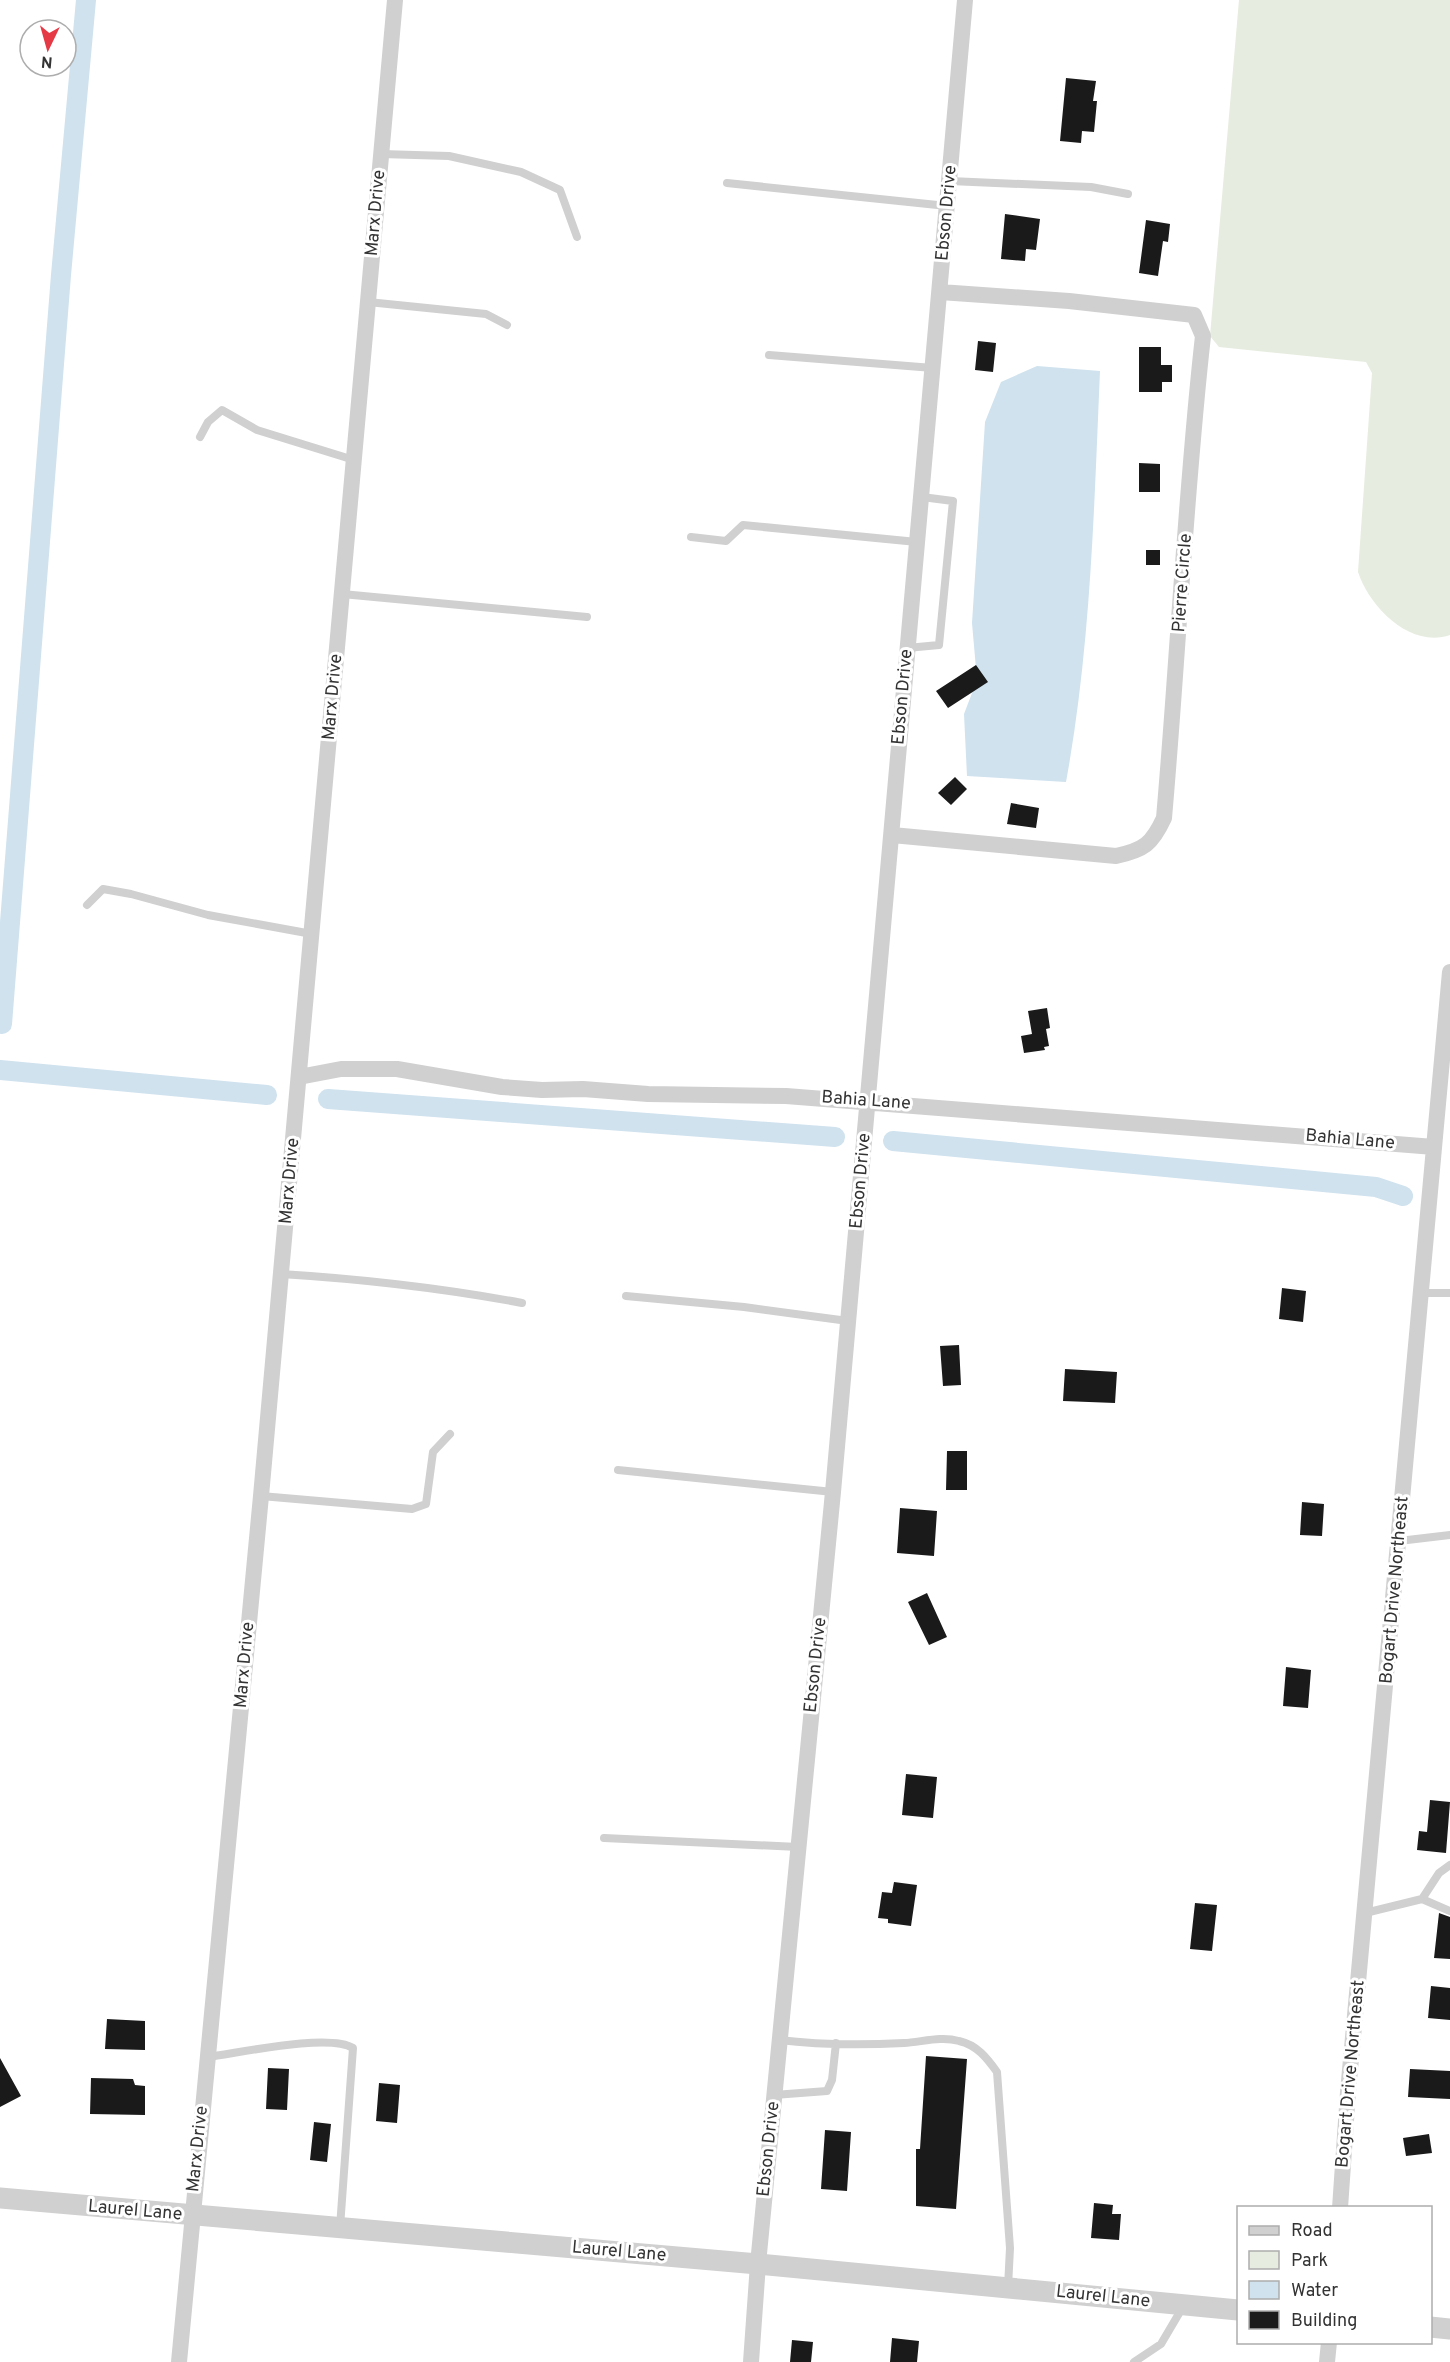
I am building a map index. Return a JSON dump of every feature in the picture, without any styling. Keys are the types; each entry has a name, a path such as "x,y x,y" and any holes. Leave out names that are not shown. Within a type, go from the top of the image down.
{"street":[{"name":"Marx Drive","path":"179,2362 191,2216 261,1496 395,0"},
{"name":"Ebson Drive","path":"751,2362 779,2040 833,1492 965,0"},
{"name":"Pierre Circle","path":"892,835 1116,856 1137,851 1154,838 1164,818 1165,807 1189,479 1203,336 1194,315 1069,301 940,292"},
{"name":"Bogart Drive Northeast","path":"1340,2206 1450,972"},
{"name":"Bahia Lane","path":"299,1077 341,1069 368,1067 397,1069 502,1087 542,1090 584,1089 648,1094 786,1096 868,1101 1434,1147"},
{"name":"Laurel Lane","path":"0,2198 758,2264 1237,2310"},
{"path":"1432,2328 1450,2329"},
{"path":"1327,2362 1329,2344"}],"lane":[{"path":"381,154 449,156 520,172 560,190 577,237"},
{"path":"950,181 1091,187 1128,194"},
{"path":"728,183 948,206"},
{"path":"368,302 486,314 507,325"},
{"path":"769,354 933,368"},
{"path":"200,437 208,423 222,410 257,430 354,460"},
{"path":"908,648 939,645 949,537 952,501 921,497"},
{"path":"692,537 726,541 743,525 917,542"},
{"path":"342,594 587,617"},
{"path":"87,905 103,889 131,894 208,915 312,934"},
{"path":"281,1274 357,1278 466,1292 522,1303"},
{"path":"1421,1293 1450,1293"},
{"path":"626,1296 848,1320"},
{"path":"261,1496 412,1509 426,1504 432,1452 450,1434"},
{"path":"618,1470 833,1492"},
{"path":"1399,1541 1450,1535"},
{"path":"604,1838 798,1847"},
{"path":"1422,1899 1439,1873 1450,1865"},
{"path":"1365,1913 1422,1899 1450,1911"},
{"path":"779,2040 905,2043 931,2039 960,2041 982,2052 997,2072 1010,2248 1008,2288"},
{"path":"208,2057 316,2042 346,2044 353,2049 339,2229"},
{"path":"774,2095 827,2091 832,2080 836,2043"},
{"path":"1134,2362 1161,2344 1185,2305"}],"green space":[{"path":"1239,0 1450,0 1450,635 1435,638 1420,636 1393,622 1371,598 1358,572 1372,373 1366,362 1219,347 1210,336"}],"water":[{"path":"1037,366 1100,371 1086,628 1066,782 967,776 964,714 977,680 972,623 985,422 1001,382"}],"building":[{"path":"1066,78 1096,81 1093,101 1097,101 1094,132 1082,131 1081,143 1060,141"},
{"path":"1005,214 1040,219 1036,250 1026,249 1025,261 1001,259"},
{"path":"1146,220 1170,224 1168,242 1163,241 1158,276 1139,273"},
{"path":"978,341 996,343 993,372 975,370"},
{"path":"1139,347 1161,347 1161,365 1172,365 1172,382 1162,382 1162,392 1139,392"},
{"path":"1139,463 1160,464 1160,492 1139,492"},
{"path":"1146,550 1160,550 1160,565 1146,565"},
{"path":"976,665 988,682 948,708 936,691"},
{"path":"955,777 967,789 951,805 938,793"},
{"path":"1011,803 1039,808 1036,828 1007,824"},
{"path":"1047,1008 1050,1028 1046,1029 1049,1046 1044,1047 1045,1050 1024,1053 1021,1036 1032,1034 1028,1011"},
{"path":"1282,1288 1306,1291 1303,1322 1279,1319"},
{"path":"959,1345 961,1385 943,1386 940,1346"},
{"path":"1065,1369 1117,1372 1115,1403 1063,1401"},
{"path":"947,1451 967,1451 967,1490 946,1490"},
{"path":"1302,1502 1324,1504 1322,1536 1300,1535"},
{"path":"900,1508 937,1511 934,1556 897,1553"},
{"path":"927,1593 947,1637 929,1645 908,1602"},
{"path":"1286,1667 1311,1670 1308,1708 1283,1706"},
{"path":"906,1774 937,1777 933,1818 902,1815"},
{"path":"1430,1800 1450,1802 1446,1853 1417,1850 1419,1831 1427,1832"},
{"path":"894,1882 917,1885 911,1926 888,1923 888,1919 878,1918 882,1892 892,1893"},
{"path":"1195,1903 1217,1905 1212,1951 1190,1949"},
{"path":"1439,1913 1450,1917 1450,1959 1434,1958"},
{"path":"1431,1986 1450,1988 1450,2020 1428,2018"},
{"path":"107,2019 145,2021 145,2050 105,2049"},
{"path":"926,2056 967,2059 956,2209 916,2206 916,2149 920,2149"},
{"path":"0,2058 21,2096 0,2107"},
{"path":"268,2068 289,2069 287,2110 266,2109"},
{"path":"1410,2069 1450,2071 1450,2099 1408,2097"},
{"path":"91,2078 133,2079 135,2085 145,2086 145,2115 90,2114"},
{"path":"379,2083 400,2085 397,2123 376,2121"},
{"path":"314,2122 331,2124 327,2162 310,2160"},
{"path":"825,2130 851,2132 847,2191 821,2189"},
{"path":"1429,2134 1432,2153 1406,2156 1403,2138"},
{"path":"1094,2203 1113,2205 1112,2214 1121,2214 1119,2240 1091,2238"},
{"path":"892,2338 919,2341 917,2362 890,2362"},
{"path":"792,2340 813,2342 811,2362 790,2362"}],"waterway":[{"path":"2,1024 61,275 86,0"},
{"path":"0,1070 267,1095"},
{"path":"328,1099 835,1137"},
{"path":"893,1141 1376,1187 1403,1196"}]}
